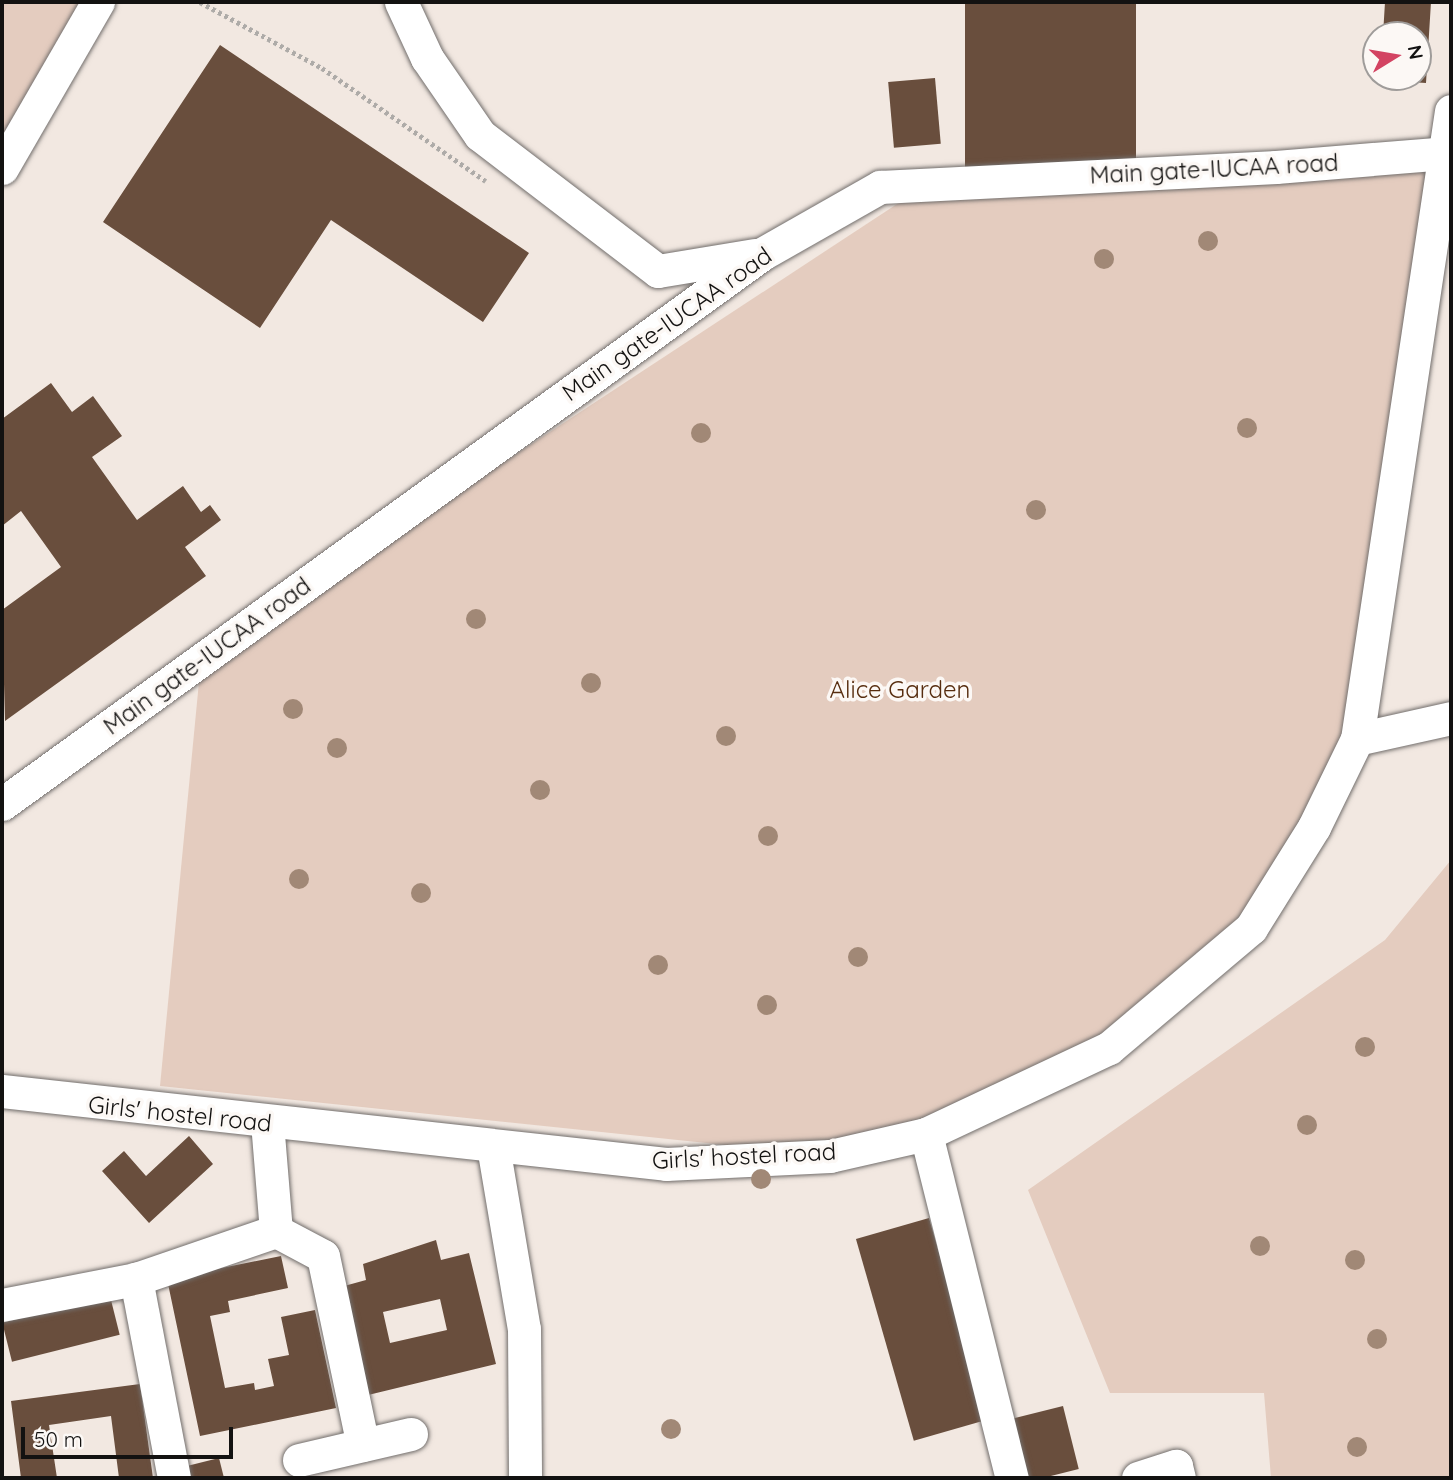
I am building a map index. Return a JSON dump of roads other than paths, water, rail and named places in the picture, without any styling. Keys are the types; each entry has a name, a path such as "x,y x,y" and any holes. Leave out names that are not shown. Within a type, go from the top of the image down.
{"lane":[{"path":"2,168 98,2"},
{"path":"401,2 426,58 480,135 658,271 762,254"},
{"name":"Girls' hostel road","path":"2,1091 666,1164 830,1156 926,1134 1109,1048 1251,928 1314,827 1357,740 1451,111"},
{"name":"Main gate-IUCAA road","path":"2,804 762,254 880,187 1445,153"},
{"path":"1430,248 1451,288"},
{"path":"1357,740 1451,718"},
{"path":"267,1122 276,1231"},
{"path":"926,1134 1012,1478"},
{"path":"492,1146 524,1329 525,1478"},
{"path":"2,1305 136,1279 276,1231 323,1256 363,1445"},
{"path":"136,1279 174,1478"},
{"path":"299,1460 411,1434"},
{"path":"1138,1478 1177,1472"}],"park label":[{"name":"Alice Garden","path":"900,690"}]}
